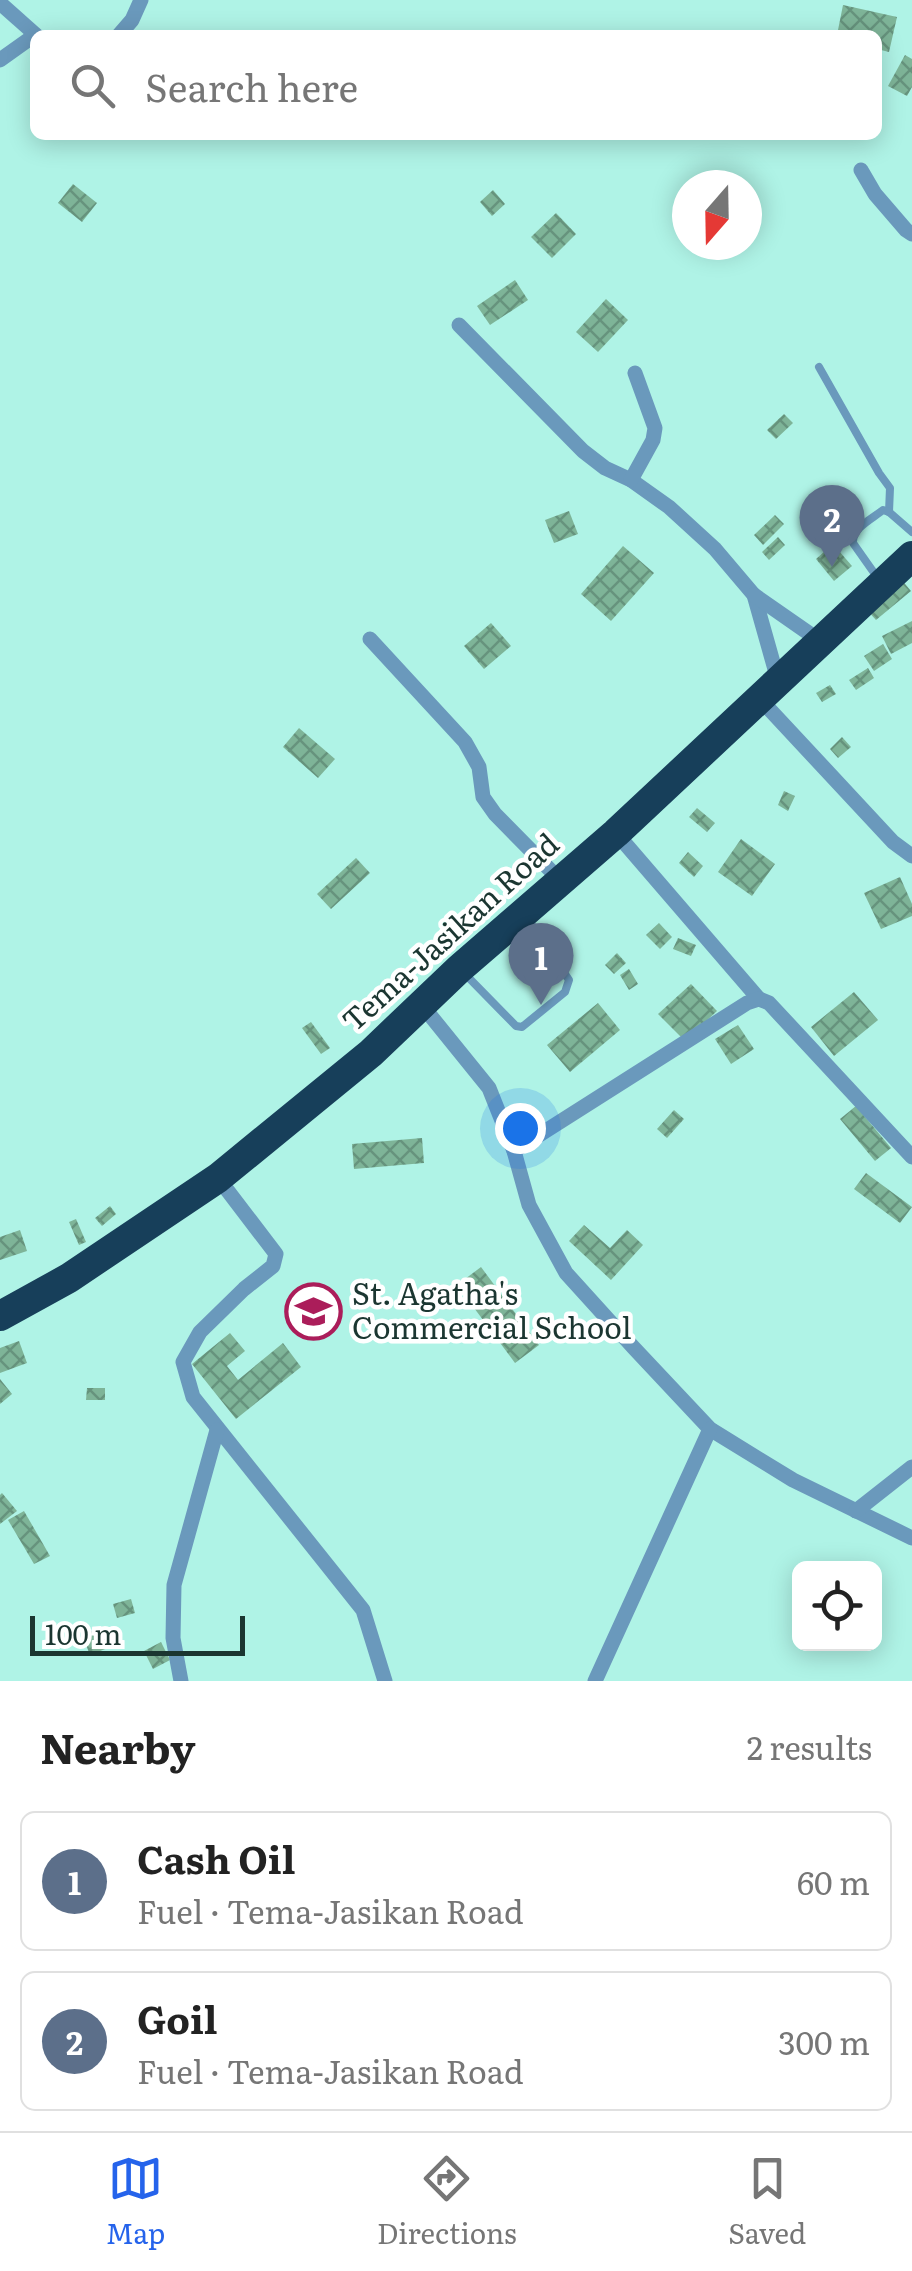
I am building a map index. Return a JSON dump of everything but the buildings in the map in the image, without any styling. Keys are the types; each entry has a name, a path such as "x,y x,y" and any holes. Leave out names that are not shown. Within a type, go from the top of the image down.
{"highway":[{"name":"Tema-Jasikan Road","path":"0,1316 69,1278 218,1178 371,1053 820,641 901,572"}],"street":[{"path":"123,30 140,0"},
{"path":"0,3 30,30"},
{"path":"0,60 30,39"},
{"path":"861,170 876,194 912,234"},
{"path":"459,325 583,450 669,507 715,549 754,595 820,641"},
{"path":"631,480 653,440 655,428 635,373"},
{"path":"754,595 768,689 892,842 912,856"},
{"path":"370,639 465,742 479,767 484,797 495,814 560,880"},
{"path":"616,832 758,999 769,1003 912,1157"},
{"path":"514,1151 758,999"},
{"path":"421,1004 490,1088 529,1204 566,1274 710,1429 793,1480 912,1538"},
{"path":"218,1178 276,1254 273,1266 200,1332 183,1362 193,1397 363,1610 385,1681"},
{"path":"595,1681 710,1429"},
{"path":"181,1681 173,1638 174,1584 217,1430"},
{"path":"856,1511 912,1467"}],"lane":[{"path":"819,367 890,488 889,512"},
{"path":"901,572 853,543 852,537 883,510 912,532"},
{"path":"459,969 516,1026 522,1027 565,992 570,980 523,912"}],"place":[{"name":"Goil","path":"832,567"},
{"name":"Cash Oil","path":"541,1005"},
{"name":"St. Agatha's Commercial School","path":"313,1312"}]}
